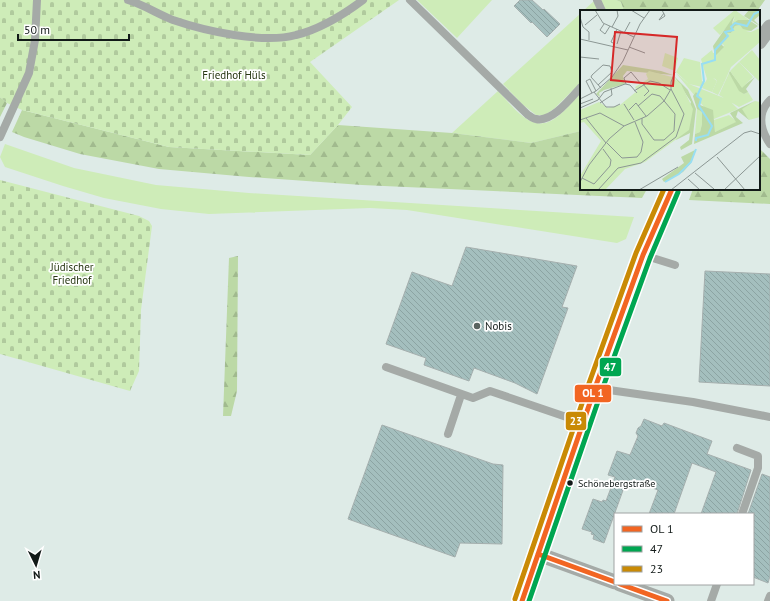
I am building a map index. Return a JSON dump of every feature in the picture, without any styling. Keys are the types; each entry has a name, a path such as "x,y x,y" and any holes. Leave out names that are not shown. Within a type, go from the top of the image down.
{"street":[{"path":"760,41 770,27"},
{"path":"522,601 554,513 595,388 643,255 672,190"},
{"path":"538,554 614,582"},
{"path":"622,585 660,600"}],"lane":[{"path":"0,137 29,73 35,40 37,0"},
{"path":"128,0 172,19 207,31 263,38 296,36 342,16 363,0"},
{"path":"410,0 528,115 536,119 547,118 558,111 580,88"},
{"path":"597,0 602,10"},
{"path":"770,100 767,102 761,117 764,134 770,144"},
{"path":"643,255 674,265"},
{"path":"386,367 461,395 472,398 490,391 584,423"},
{"path":"595,388 693,402 770,417"},
{"path":"448,434 461,395"},
{"path":"737,448 758,456 758,468 742,513"},
{"path":"711,601 717,585"},
{"path":"768,601 770,596"}],"green space":[{"name":"Friedhof Hüls","path":"0,0 399,0 310,62 352,107 338,125 310,155 169,147 22,110 7,103 0,97"},
{"path":"417,0 492,0 457,38"},
{"path":"601,0 616,0 621,2 624,10 606,10"},
{"path":"616,0 765,0 758,10 624,10 621,2"},
{"path":"594,1 598,10 584,10"},
{"path":"580,14 580,83 555,108 545,115 536,115 522,104 503,84"},
{"path":"498,91 520,114 533,122 541,123 548,122 557,117 580,93 580,131 531,143 452,133"},
{"path":"0,97 7,103 0,117"},
{"path":"22,110 169,147 310,155 338,125 452,133 531,143 580,131 580,190 646,190 642,198 362,185 159,169 80,154 12,132"},
{"path":"5,144 74,168 156,185 249,193 634,217 626,239 617,243 407,210 370,208 209,214 161,209 104,198 5,167 0,157"},
{"path":"760,149 770,159 770,204 689,200 693,190 760,190"},
{"name":"Jüdischer Friedhof","path":"0,180 139,216 149,221 152,226 141,310 139,371 130,391 0,354"},
{"path":"238,256 237,391 231,416 223,416 229,258"}],"building":[{"path":"520,0 532,0 560,24 547,37 514,6"},
{"name":"Nobis","path":"466,247 577,266 562,307 568,308 537,394 515,383 474,368 469,381 424,365 426,358 386,344 412,272 452,286"},
{"path":"705,271 770,274 770,386 699,382"},
{"path":"644,419 662,426 664,423 712,441 707,454 751,470 737,513 701,513 716,472 692,463 674,513 649,513 658,490 634,481 633,484 626,482 604,543 593,539 594,535 591,534 592,532 582,529 593,499 602,502 603,500 606,501 615,477 608,475 617,451 630,455 638,436 636,433 638,428 641,426"},
{"path":"382,425 493,464 503,465 502,544 460,543 455,557 348,519"},
{"path":"762,474 770,477 770,576 768,583 754,577 754,513 748,513"}],"transit line":[{"name":"23","path":"515,599 588,386 636,253 664,190"},
{"path":"522,601 595,388 643,255 672,190"},
{"name":"47","path":"529,601 602,390 650,258 678,192"},
{"path":"538,554 614,582"},
{"path":"623,585 667,601"}],"place":[{"name":"Nobis","path":"477,326"},
{"name":"Schönebergstraße","path":"570,483"}]}
